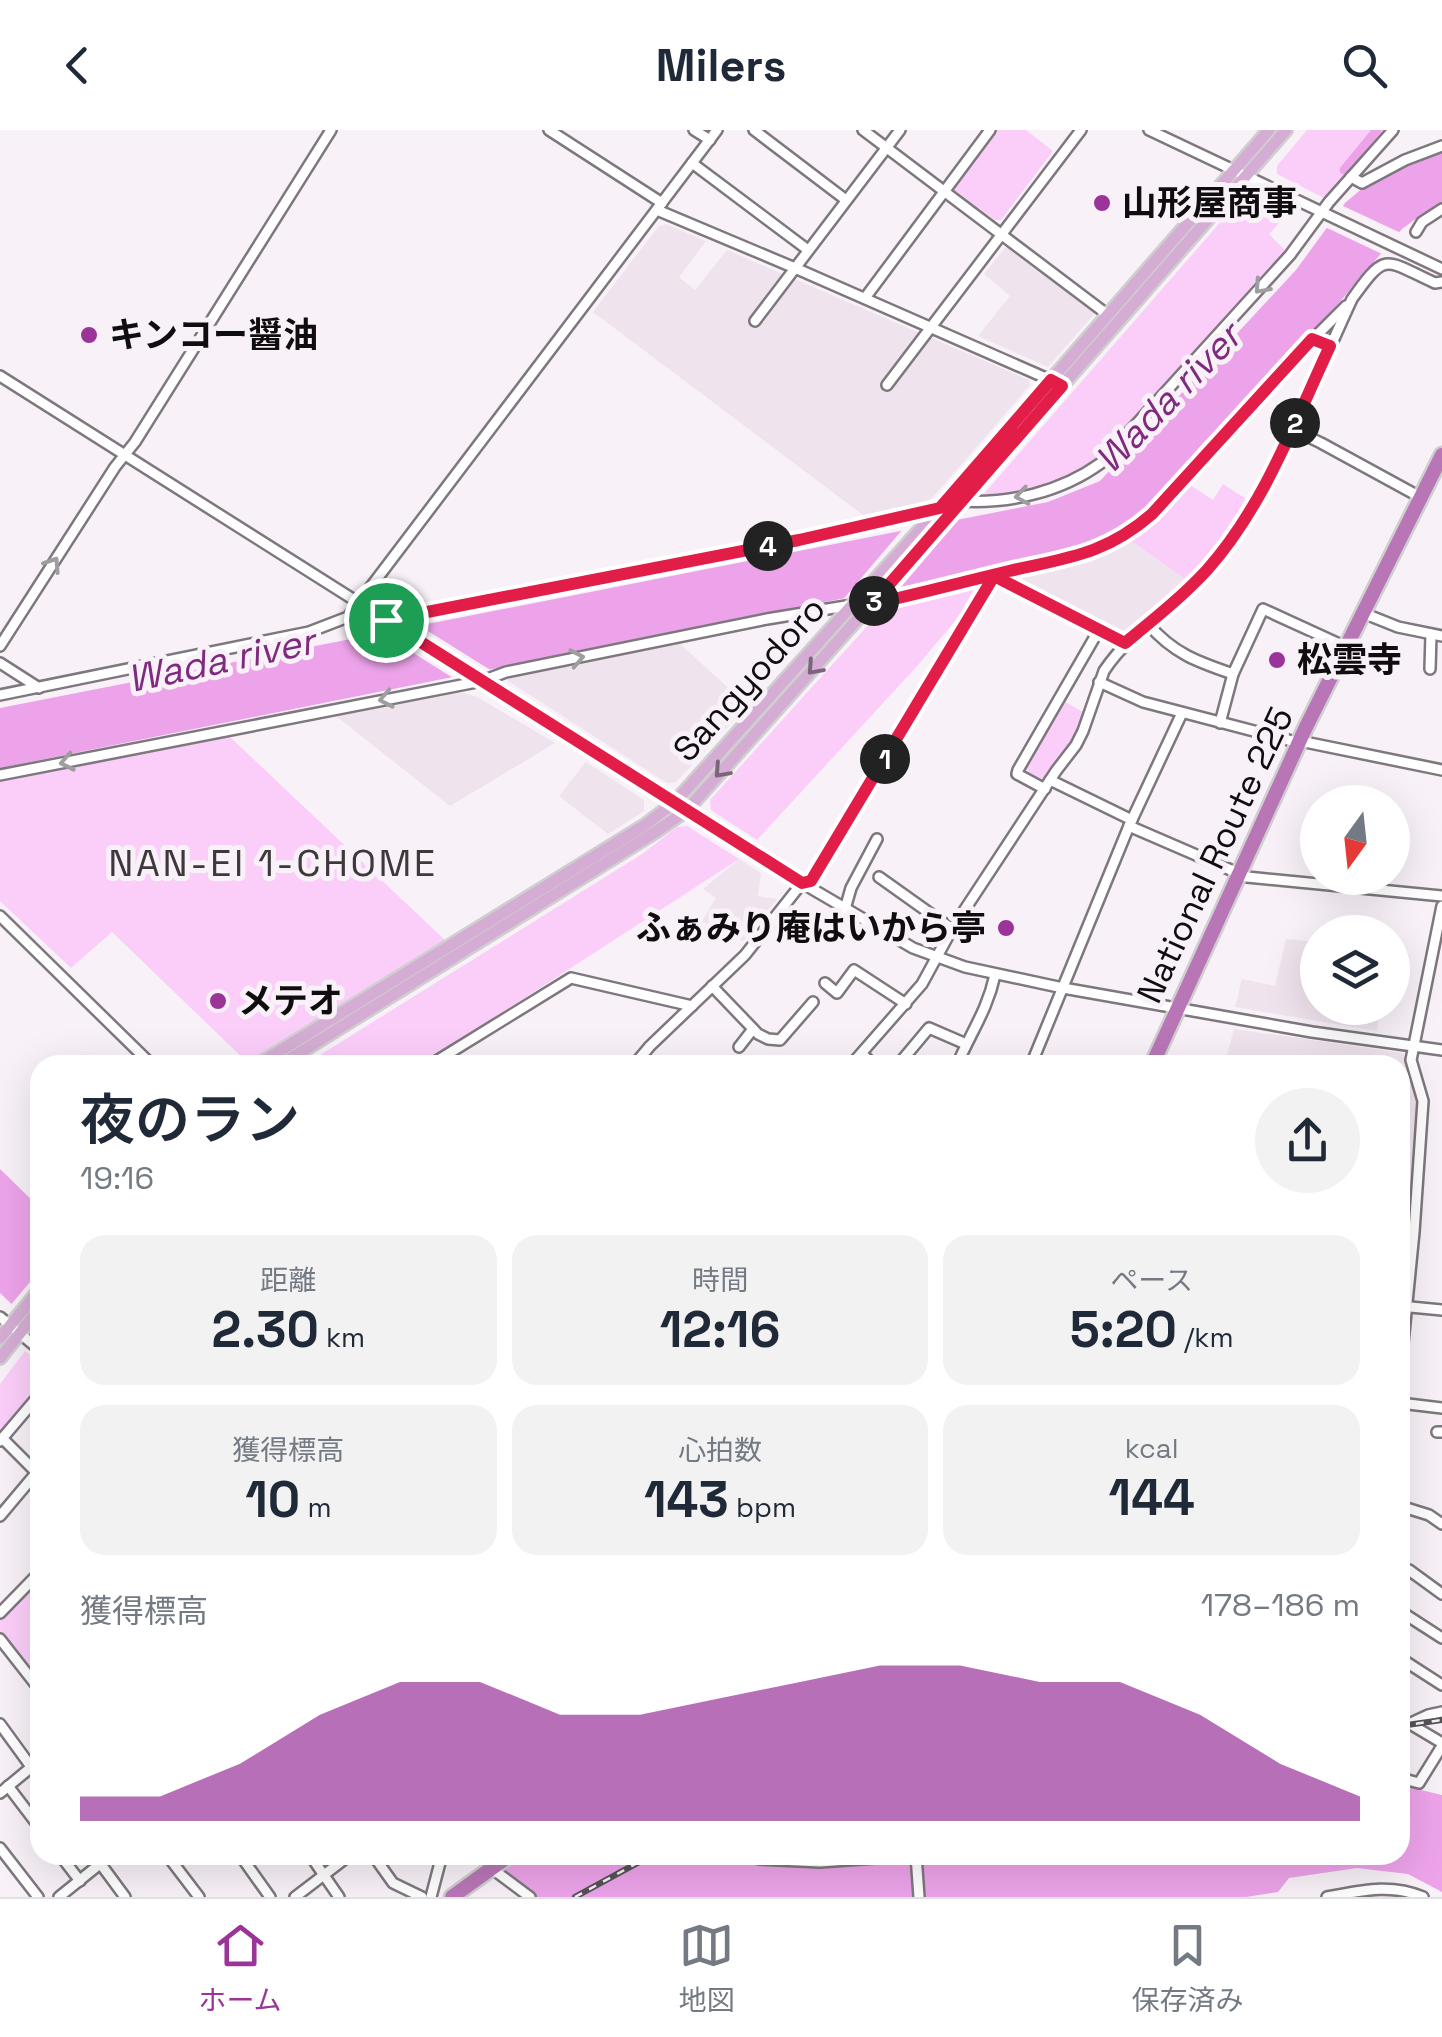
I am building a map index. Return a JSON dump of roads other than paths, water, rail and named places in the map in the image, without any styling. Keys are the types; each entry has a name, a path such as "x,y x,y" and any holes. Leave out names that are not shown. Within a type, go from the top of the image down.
{"highway":[{"name":"National Route 225","path":"1156,1055 1300,740 1442,455"},
{"path":"452,1897 495,1865"}],"main road":[{"name":"Sangyodoro","path":"273,1055 675,802 855,602 947,508 1269,130"},
{"name":"Sangyodoro","path":"296,1055 687,810 875,600 947,508 1056,383 1286,130"},
{"path":"0,1338 30,1302"},
{"path":"0,1358 14,1324"}],"street":[{"path":"0,646 135,442 331,130"},
{"path":"548,130 659,207 1056,383"},
{"path":"694,130 710,140"},
{"path":"0,694 309,632 348,617 717,130"},
{"path":"754,130 846,200"},
{"path":"863,130 1108,315"},
{"path":"755,321 900,130"},
{"path":"865,298 990,130"},
{"path":"887,385 1081,130"},
{"path":"1149,130 1442,269"},
{"path":"389,622 947,508 1049,491 1080,478 1101,464 1290,256 1392,130"},
{"path":"1351,177 1362,183 1442,146"},
{"path":"692,164 808,250"},
{"path":"1416,232 1422,222 1442,209"},
{"path":"875,600 1082,556 1109,544 1139,526 1165,501 1352,299 1375,268 1387,263 1435,283 1442,282"},
{"path":"862,1054 931,971 952,929 1080,738 1104,670 1125,643 1192,586 1216,559 1262,492 1352,299"},
{"path":"1312,339 1330,346"},
{"path":"0,376 896,939 936,957 995,975 1312,1032 1442,1050"},
{"path":"1292,429 1420,498"},
{"path":"994,576 1125,643"},
{"path":"644,1055 761,938 802,883 811,881 994,576"},
{"path":"0,775 482,681 506,672 855,602"},
{"path":"1220,722 1233,674 1263,609 1346,647"},
{"path":"1363,613 1436,635 1430,669"},
{"path":"1148,624 1163,642 1180,653 1233,674"},
{"path":"1100,628 1018,770 1021,778 1047,785 1240,874 1442,896"},
{"path":"0,663 39,688"},
{"path":"1099,682 1143,702 1182,713 1292,741 1442,770"},
{"path":"1035,1055 1130,823 1182,713"},
{"path":"845,909 851,888 877,840"},
{"path":"878,877 952,929"},
{"path":"1410,1262 1423,1100 1412,1068 1413,1046 1442,906"},
{"path":"0,916 142,1055"},
{"path":"825,984 837,993 854,970 906,1004"},
{"path":"961,1055 982,1018 995,975"},
{"path":"446,1055 570,978 692,1006"},
{"path":"712,986 764,1038 780,1040 813,1002"},
{"path":"906,1055 928,1028 966,1044"},
{"path":"738,1047 754,1029"},
{"path":"1410,1232 1414,1232"},
{"path":"1410,1307 1442,1310"},
{"path":"1410,1404 1442,1408"},
{"path":"30,1406 1,1440 30,1467"},
{"path":"0,1516 30,1483"},
{"path":"1410,1509 1442,1523"},
{"path":"1410,1571 1442,1594"},
{"path":"0,1613 30,1582"},
{"path":"1410,1617 1442,1638"},
{"path":"0,1640 30,1678"},
{"path":"1410,1664 1442,1685"},
{"path":"1410,1721 1442,1712"},
{"path":"0,1724 30,1757"},
{"path":"1410,1727 1442,1745 1419,1783 1410,1781"},
{"path":"30,1769 4,1789 30,1817"},
{"path":"0,1848 38,1897"},
{"path":"68,1865 80,1881"},
{"path":"58,1897 80,1881 93,1865"},
{"path":"101,1865 125,1897"},
{"path":"175,1865 199,1897"},
{"path":"247,1865 270,1897"},
{"path":"317,1865 338,1897"},
{"path":"295,1897 337,1865"},
{"path":"381,1865 393,1883 422,1897"},
{"path":"431,1897 439,1865"},
{"path":"917,1865 919,1897"},
{"path":"492,1867 530,1897"},
{"path":"1327,1897 1384,1889 1423,1897"}],"waterway":[{"path":"1344,170 1377,130"}],"railway":[{"path":"1410,1725 1442,1720"},
{"path":"575,1897 634,1865"}],"place":[{"name":"山形屋商事","path":"1102,203"},
{"name":"キンコー醤油","path":"89,335"},
{"name":"松雲寺","path":"1277,660"},
{"name":"ふぁみり庵はいから亭","path":"1006,928"},
{"name":"メテオ","path":"218,1001"}],"district":[{"name":"NAN-EI 1-CHOME","path":"273,863"}],"water label":[{"name":"Wada river","path":"1168,398"},
{"name":"Wada river","path":"221,660"}]}
